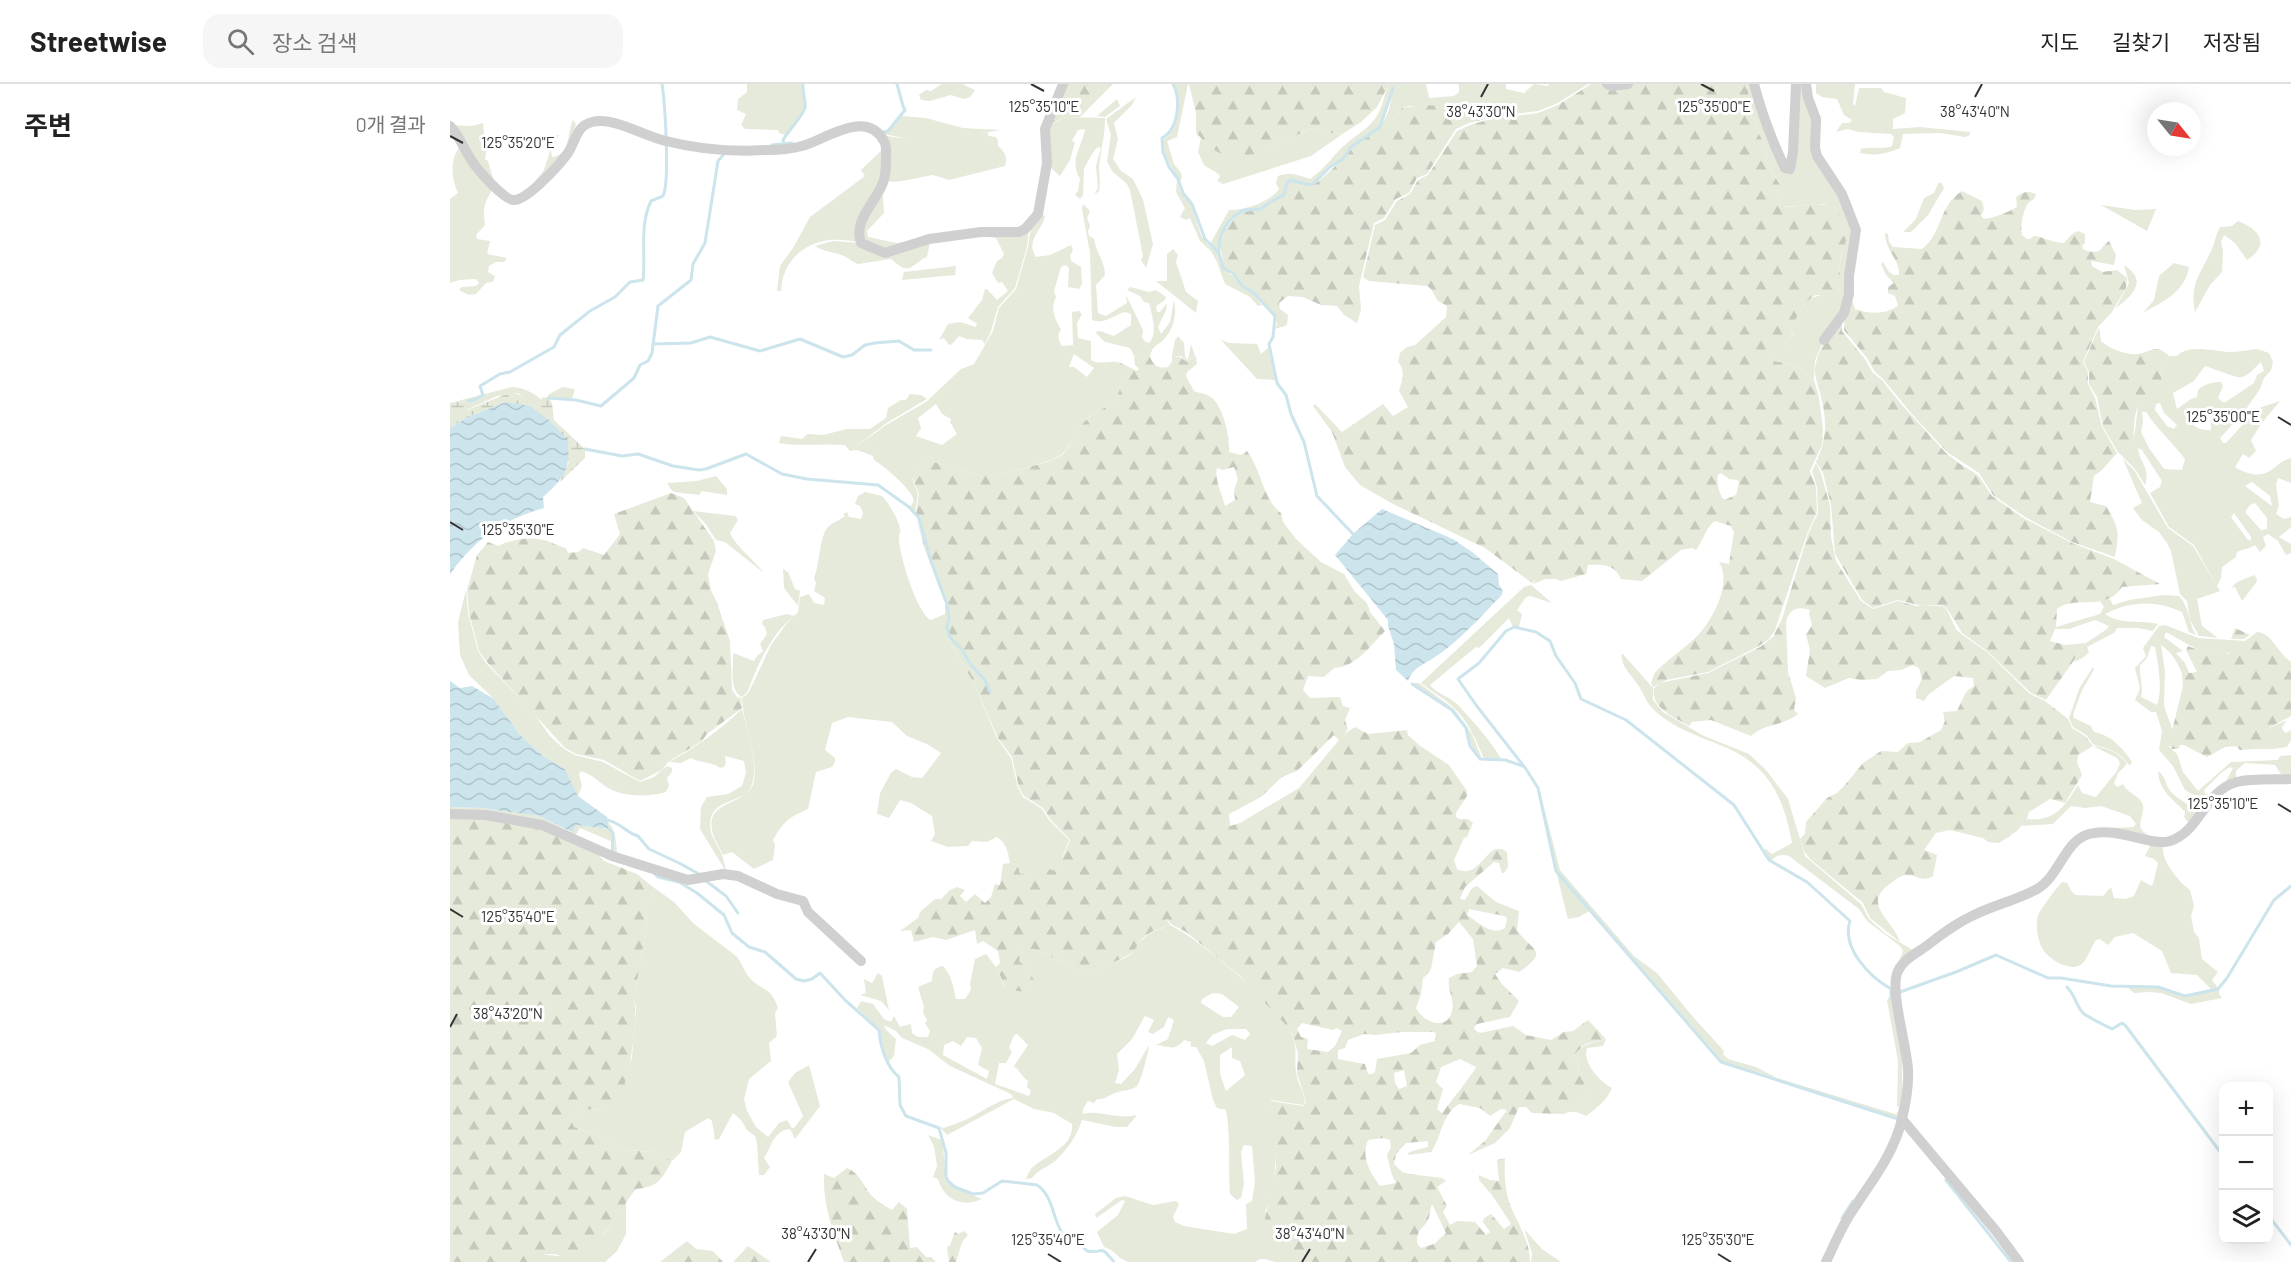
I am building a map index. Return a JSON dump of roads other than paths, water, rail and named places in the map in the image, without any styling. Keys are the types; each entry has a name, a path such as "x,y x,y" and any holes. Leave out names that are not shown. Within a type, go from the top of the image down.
{"street":[{"path":"450,126 464,143 473,163 506,197 516,200 527,195 550,172 568,153 577,131 590,122 608,121 644,135 682,145 744,151 802,146 856,126 872,129 884,140 886,168 882,186 862,220 859,237 861,243 885,253 929,239 981,232 1019,232 1030,225 1038,214 1045,174 1046,126 1063,84"},
{"path":"1607,84 1612,86 1628,84"},
{"path":"1754,84 1769,136 1785,168 1790,169 1796,84"},
{"path":"1806,84 1808,98 1816,119 1817,156 1842,194 1856,230 1849,276 1849,294 1844,314 1824,340"},
{"path":"1826,1262 1847,1219 1877,1177 1890,1153 1902,1119 1908,1092 1908,1070 1895,986 1898,971 1907,959 1972,915 2043,885 2052,877 2073,846 2088,834 2111,832 2156,842 2169,842 2193,824 2211,800 2229,785 2236,782 2291,779"},
{"path":"450,814 485,815 542,825 612,856 688,880 723,874 738,876 777,894 803,901 808,912 861,961"},
{"path":"1902,1119 1996,1231 2019,1262"}],"water":[{"path":"505,402 530,406 550,421 568,440 565,473 543,497 544,508 515,518 491,532 469,551 450,574 450,428 466,418"},
{"path":"1382,509 1453,539 1498,574 1499,585 1503,591 1501,596 1468,630 1442,653 1412,673 1408,681 1396,670 1394,644 1388,620 1335,555 1353,534"},
{"path":"450,681 460,688 472,686 494,699 520,735 543,756 565,769 578,796 607,817 609,829 576,825 572,832 539,816 482,808 450,807"}],"waterway":[{"path":"468,401 483,395 480,386 554,347 560,335 590,311 615,297 630,282 643,280 644,230 647,211 651,201 663,196 665,188 666,142 662,84"},
{"path":"784,143 783,140 805,108 803,84"},
{"path":"879,133 888,131 905,110 897,84"},
{"path":"1173,84 1176,90 1177,113 1172,128 1162,138 1163,152 1183,193 1192,204 1205,239 1219,253 1224,269 1233,273 1243,287 1253,292 1275,316 1273,337 1269,344 1277,383 1286,395 1291,414 1304,442 1317,496 1353,534"},
{"path":"1219,252 1220,239 1225,227 1239,213 1245,210 1260,209 1284,195 1290,180 1313,184 1330,167 1343,159 1351,147 1380,127 1393,88"},
{"path":"772,145 792,143"},
{"path":"548,398 576,400 601,406 634,378 640,365 648,361 652,353 658,306 691,280 693,264 705,243 718,161 724,154"},
{"path":"653,344 691,343 710,337 760,351 800,339 843,357 852,355 865,345 899,341 914,350 931,350"},
{"path":"585,449 622,456 638,454 673,466 699,470 746,454 782,474 807,479 878,485 909,507 919,518 931,561 947,604 949,636 985,680 990,692"},
{"path":"1891,999 1891,989 1874,977 1853,951 1848,931 1850,921 1807,882 1769,860 1734,805 1626,720 1581,699 1575,683 1556,656 1550,641 1536,632 1514,627 1506,631 1479,663 1458,679 1538,788 1556,871 1721,1062 1898,1119"},
{"path":"1412,684 1452,710 1466,728 1470,746 1480,759 1505,760 1523,766"},
{"path":"607,820 638,836 649,849 699,874"},
{"path":"609,829 613,833 612,854"},
{"path":"654,873 658,877 679,882 697,893 724,915 732,933 749,947 765,952 796,979 804,981 820,973 846,1001 879,1030 884,1055 894,1073 899,1077 900,1105 906,1116 939,1128 946,1153 946,1176 955,1187 973,1194 983,1193 1002,1181 1037,1185 1047,1195 1064,1236 1074,1238 1087,1251 1102,1250 1114,1262"},
{"path":"706,881 726,896 738,913"},
{"path":"1900,992 1996,955 2048,978 2111,986 2158,987 2185,996 2218,989 2274,900 2291,886"},
{"path":"2067,987 2082,1012 2087,1016 2112,1029 2122,1023 2125,1025 2219,1150"},
{"path":"1946,1180 2011,1262"},
{"path":"1842,1218 1853,1201"},
{"path":"2273,1222 2291,1245"}]}
